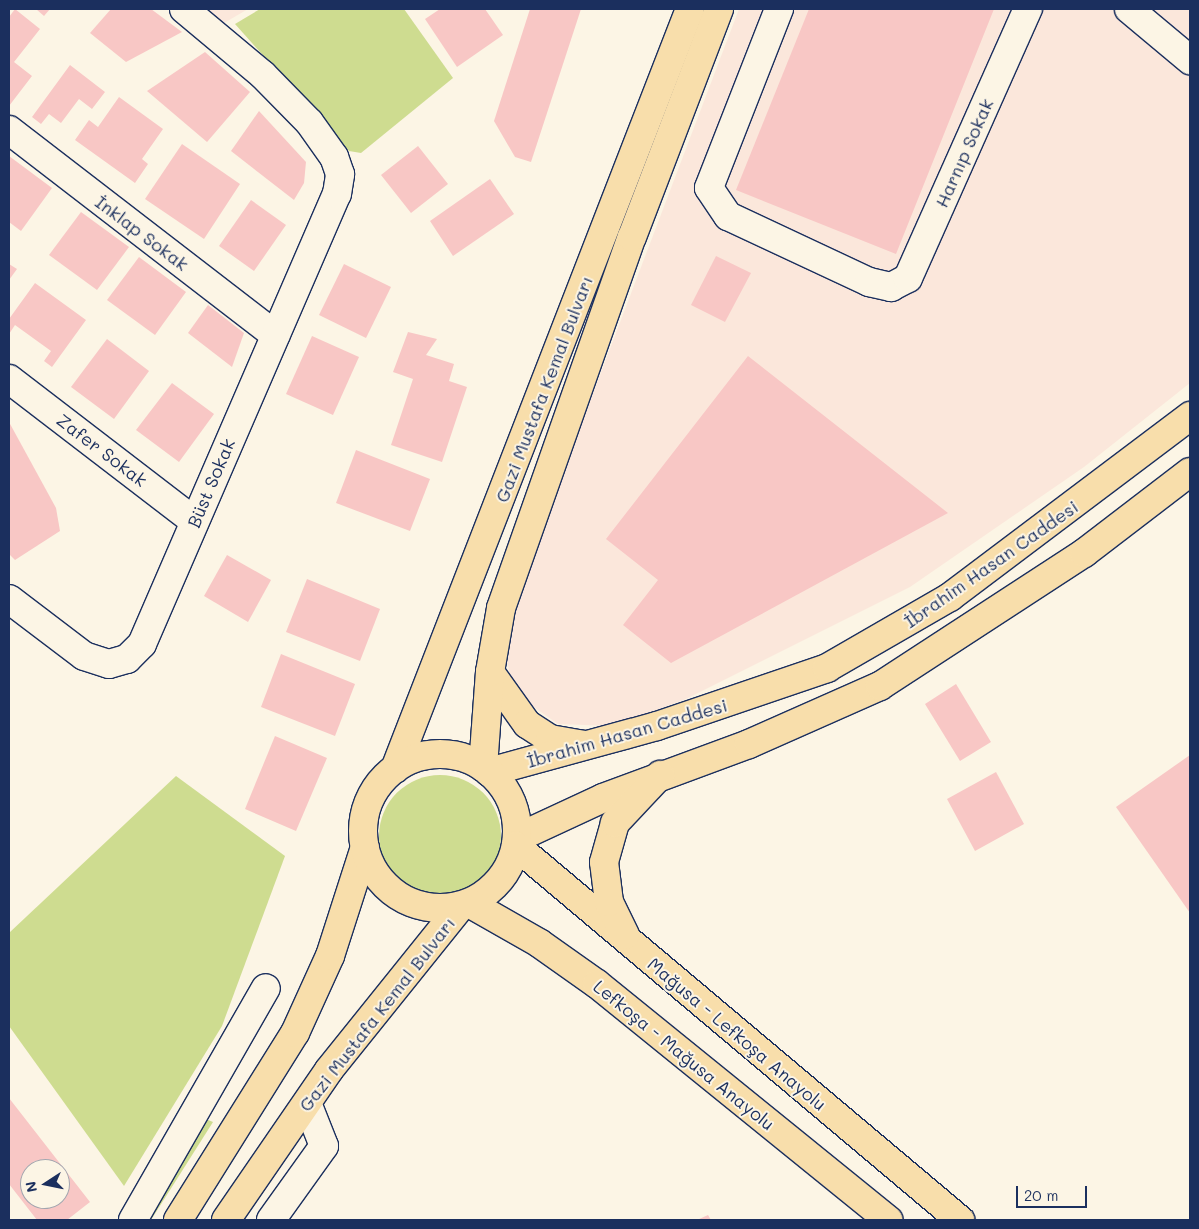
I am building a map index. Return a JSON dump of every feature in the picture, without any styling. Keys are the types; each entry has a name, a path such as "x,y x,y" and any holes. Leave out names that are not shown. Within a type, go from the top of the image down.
{"main road":[{"name":"Gazi Mustafa Kemal Bulvarı","path":"396,769 690,9"},
{"name":"Gazi Mustafa Kemal Bulvarı","path":"486,769 490,672 504,599 632,237 719,9"},
{"name":"İbrahim Hasan Caddesi","path":"486,769 589,747 827,668 950,596 1190,416"},
{"path":"517,842 660,775 749,744 880,686 1076,558 1190,472"},
{"path":"490,672 527,724 550,739 589,747"},
{"path":"178,1220 295,1033 330,956 365,847 369,803 396,769 430,755 457,756 486,769 506,790 515,814 517,842 502,876 465,905 435,908 397,894 374,870 365,847"},
{"path":"629,944 609,902 604,862 615,823 660,775"},
{"name":"Mağusa - Lefkoşa Anayolu","path":"517,842 629,944 960,1220"},
{"name":"Gazi Mustafa Kemal Bulvarı","path":"226,1220 307,1103 465,905"},
{"name":"Lefkoşa - Mağusa Anayolu","path":"465,905 539,943 596,984 888,1220"}],"street":[{"name":"Büst Sokak","path":"9,599 84,656 109,664 127,659 142,644 337,194 340,174 334,157 309,122 263,75 184,9"},
{"name":"Harnıp Sokak","path":"779,9 709,188 728,216 869,282 890,287 908,278 1028,9"},
{"path":"1129,9 1190,60"},
{"name":"İnklap Sokak","path":"9,130 275,335"},
{"name":"Zafer Sokak","path":"9,379 194,521"},
{"path":"133,1220 266,988"},
{"path":"270,1220 324,1146 307,1103"}],"shaded area":[{"path":"200,9 248,9 219,26"},
{"path":"739,9 1190,9 1190,383 1084,467 910,587 686,699 612,726 558,724 521,698 510,676 506,655 515,599"}],"green space":[{"path":"260,9 404,9 453,78 361,153 349,151 235,24"},
{"path":"440,775 452,776 463,780 483,793 496,813 500,824 500,848 496,859 483,879 463,892 452,896 440,897 428,896 417,892 397,879 384,859 380,848 379,836 380,824 384,813 397,793 417,780 428,776"},
{"path":"176,776 285,856 222,1026 124,1186 9,1026 9,933"},
{"path":"201,1117 213,1122 151,1220 136,1220"}],"building":[{"path":"15,9 40,29 14,62 32,76 9,106 9,17"},
{"path":"36,9 50,9 44,16"},
{"path":"111,9 151,9 182,32 126,62 90,33"},
{"path":"440,9 485,9 503,35 457,67 425,19"},
{"path":"530,9 581,9 531,162 515,157 494,121"},
{"path":"809,9 994,9 896,254 736,190"},
{"path":"205,52 250,92 207,142 147,91"},
{"path":"70,65 105,92 92,109 79,99 61,123 49,114 41,124 32,117"},
{"path":"119,97 163,129 142,159 148,164 135,183 75,140 89,120 98,127"},
{"path":"259,111 306,162 304,183 294,200 231,151"},
{"path":"182,144 240,184 204,239 145,199"},
{"path":"418,146 448,184 411,213 381,175"},
{"path":"9,156 52,188 21,231 9,222"},
{"path":"490,179 514,214 453,256 430,221"},
{"path":"251,200 286,225 254,271 219,246"},
{"path":"81,212 129,247 97,290 49,255"},
{"path":"716,256 751,273 725,322 691,305"},
{"path":"139,257 186,292 155,335 107,300"},
{"path":"9,264 17,269 9,280"},
{"path":"344,264 391,287 366,338 319,315"},
{"path":"35,283 86,320 52,367 44,361 51,351 15,325 9,334 9,319"},
{"path":"208,305 244,333 232,367 188,333"},
{"path":"408,332 437,339 426,355 454,364 449,381 467,387 442,462 391,445 413,379 393,372"},
{"path":"312,336 359,357 333,415 286,394"},
{"path":"107,339 149,371 114,419 71,387"},
{"path":"748,356 948,513 671,663 623,625 658,580 606,539"},
{"path":"172,383 214,414 179,462 136,430"},
{"path":"9,422 56,508 60,531 15,560 9,554"},
{"path":"356,450 430,479 410,531 336,503"},
{"path":"227,555 271,580 248,622 204,596"},
{"path":"307,579 380,609 360,661 286,632"},
{"path":"281,654 355,684 335,736 261,707"},
{"path":"956,684 991,742 960,761 925,704"},
{"path":"275,736 327,758 296,831 245,809"},
{"path":"1190,755 1190,913 1116,807"},
{"path":"996,772 1024,824 975,851 947,799"},
{"path":"9,1098 57,1159 20,1159 20,1198 9,1184"},
{"path":"70,1176 90,1202 67,1220 37,1220 28,1209 70,1209"},
{"path":"708,1215 711,1220 697,1220"}]}
